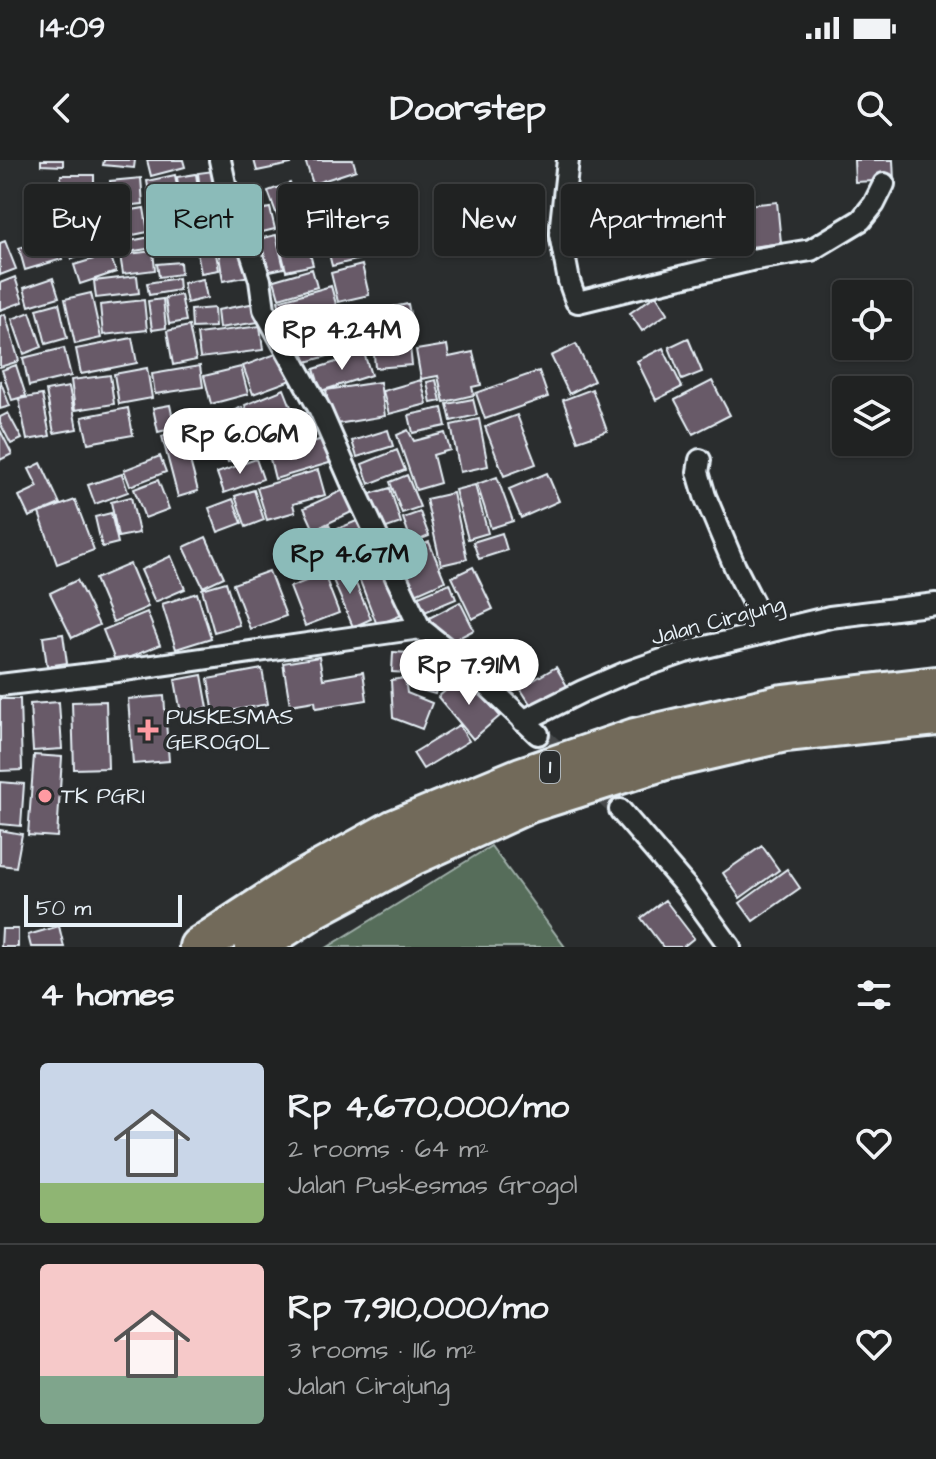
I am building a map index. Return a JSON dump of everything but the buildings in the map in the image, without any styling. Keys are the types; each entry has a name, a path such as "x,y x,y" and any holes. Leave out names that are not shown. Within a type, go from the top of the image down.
{"highway":[{"name":"1","path":"199,947 299,882 395,829 521,777 635,738 783,704 936,686"},
{"name":"1","path":"254,947 315,908 412,856 529,803 665,760 785,732 936,716"}],"street":[{"path":"0,685 420,628 320,410 264,309 260,280 245,234 236,228 233,221 220,160"},
{"path":"568,160 560,234 569,281 578,302 751,260 811,250 861,220 884,184"},
{"path":"700,460 698,472 705,496 735,567 768,632"},
{"name":"Jalan Cirajung","path":"420,628 464,663 530,727 583,691 685,652 830,617 936,604"},
{"path":"620,810 688,889 730,947"}],"green space":[{"path":"491,846 565,947 328,947"}],"tunnel":[{"path":"538,734 620,810"}],"place":[{"name":"PUSKESMAS GEROGOL","path":"148,730"},
{"name":"TK PGRI","path":"45,796"}]}
